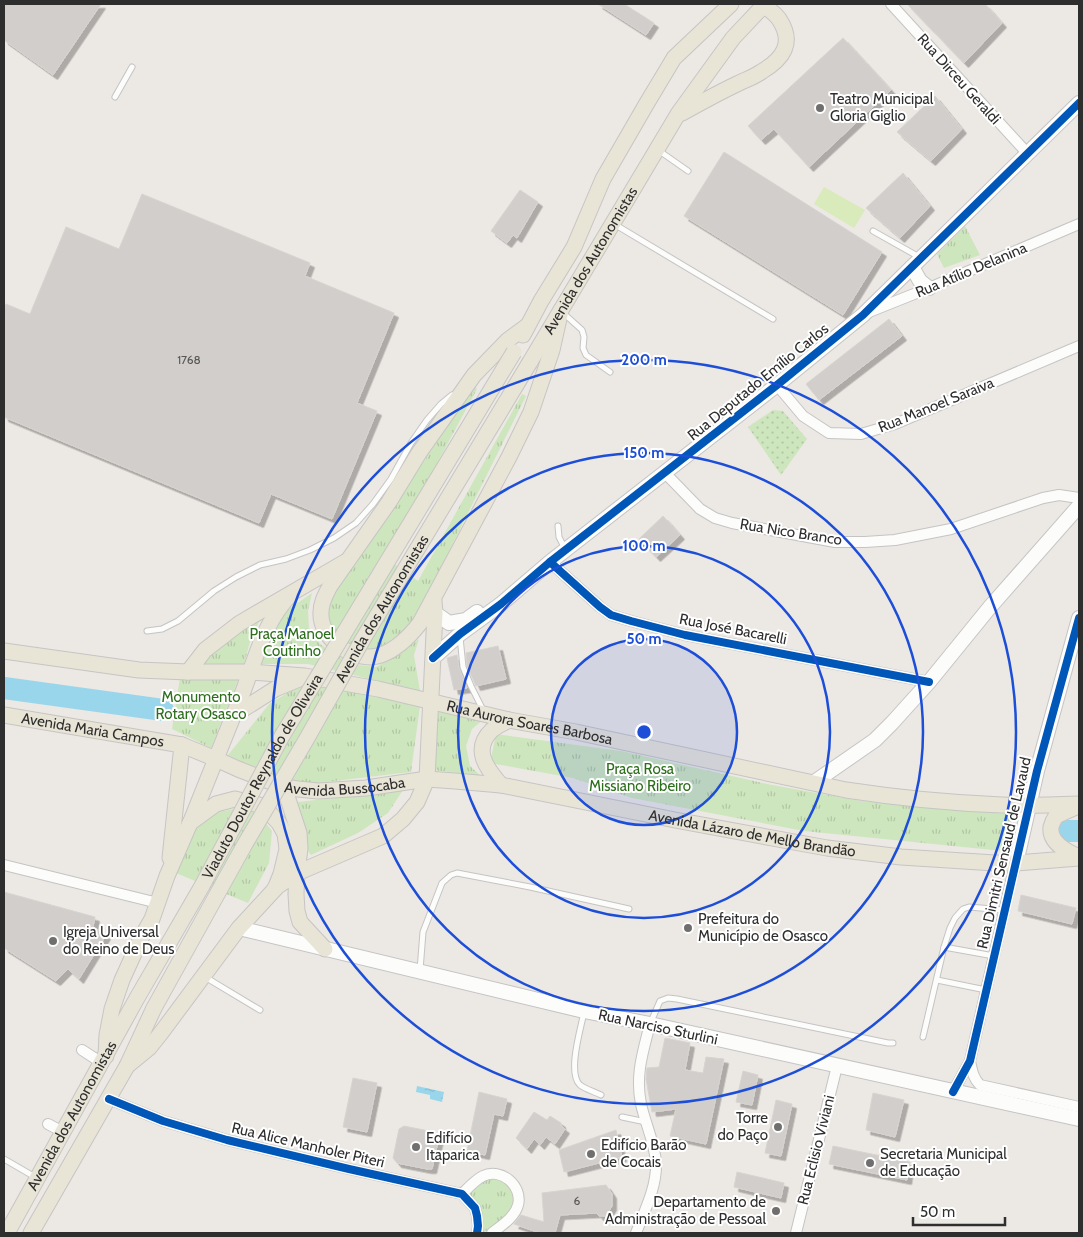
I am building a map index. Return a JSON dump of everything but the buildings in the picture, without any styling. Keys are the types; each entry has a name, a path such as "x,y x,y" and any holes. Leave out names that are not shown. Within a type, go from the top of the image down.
{"main road":[{"name":"Avenida dos Autonomistas","path":"514,352 541,301 574,247 603,178 674,58 731,4"},
{"name":"Avenida dos Autonomistas","path":"31,1233 127,1066 154,1008 245,844 363,639 678,114 733,38 763,4"},
{"path":"678,114 760,73 774,64 782,55 787,34 778,17 763,4"},
{"path":"527,326 508,340 466,385 419,453 389,502 330,586 323,599 320,612 323,625 331,639 350,653 365,657 380,656 390,651 410,636 434,606 531,412 552,350 560,310"},
{"name":"Viaduto Doutor Reynaldo de Oliveira","path":"137,998 202,886 282,736 514,352"},
{"path":"188,672 205,650 240,623 350,559"},
{"path":"104,1059 112,1009 122,980 141,938 152,920 167,876 234,715 262,639 280,606 291,594"},
{"path":"127,1066 149,1048 161,1034 239,928 274,889 297,873 383,836 417,802 427,779 434,606"},
{"name":"Rua Aurora Soares Barbosa","path":"4,651 139,670 250,672 305,676 378,689 509,720 585,734 846,790 914,799 1003,805 1079,805"},
{"path":"234,715 275,689 305,676"},
{"name":"Avenida Maria Campos","path":"4,715 182,745"},
{"path":"501,785 483,760 482,748 486,737 494,729 509,720"},
{"path":"167,876 182,745"},
{"name":"Avenida Bussocaba","path":"182,745 284,787 318,791 366,788 427,779"},
{"name":"Avenida Lázaro de Mello Brandão","path":"427,779 501,785 827,848 901,857 1016,863 1079,858"},
{"path":"284,787 299,833 300,848 296,894 300,922 325,949"},
{"path":"190,823 216,804 235,799 263,806 279,823 286,834 287,848 274,889"},
{"path":"1079,805 1056,816 1050,828 1052,838 1064,849 1079,858"},
{"name":"Avenida dos Autonomistas","path":"7,1233 137,998"}],"street":[{"name":"Rua Dirceu Geraldi","path":"891,4 1028,154"},
{"name":"Rua Deputado Emílio Carlos","path":"432,658 460,634 501,604 565,550 776,386 863,314 1079,103"},
{"name":"Rua Atílio Delanina","path":"863,314 1079,224"},
{"path":"916,262 920,281 929,288"},
{"name":"Rua Manoel Saraiva","path":"776,386 802,416 829,433 861,434 895,424 1079,346"},
{"name":"Rua Nico Branco","path":"664,473 700,509 715,518 835,542 895,540 951,529 1043,498 1059,495 1079,498"},
{"path":"813,783 875,740 929,682 990,607 1079,506"},
{"name":"Rua José Bacarelli","path":"550,562 600,607 617,617 686,635 929,682"},
{"name":"Rua Deputado Emílio Carlos","path":"434,606 449,623 466,620 497,599 514,592"},
{"name":"Rua Dimitri Sensaud de Lavaud","path":"953,1092 970,1061 1037,771 1079,618"},
{"path":"4,865 158,904"},
{"name":"Rua Narciso Sturlini","path":"239,928 584,1011 1079,1119"},
{"path":"636,1233 653,1185 656,1163 641,1104 638,1082 640,1063 650,1024"},
{"path":"82,1050 104,1059"},
{"path":"970,1061 972,1071 980,1085 1079,1107"},
{"name":"Rua Eclisio Viviani","path":"796,1233 837,1066"},
{"name":"Rua Alice Manholer Piteri","path":"109,1098 164,1121 227,1140 462,1194"},
{"path":"48,1124 63,1132"},
{"path":"477,1233 478,1216 475,1208 462,1194 484,1175 501,1174 512,1181 518,1193 518,1204 512,1215 492,1233"}],"lane":[{"path":"115,97 132,67"},
{"path":"657,150 688,171"},
{"path":"613,223 773,319"},
{"path":"873,231 916,262"},
{"path":"560,310 582,330 584,337 583,348 586,355 610,372"},
{"path":"147,631 162,628 178,620 236,576 260,565 286,559 310,550 334,538 356,523 373,504 410,443 427,420 441,404 466,385"},
{"path":"558,526 559,537 565,550"},
{"path":"460,634 463,667 485,714"},
{"path":"420,972 423,932 442,883 451,875 457,874 530,887 629,909"},
{"path":"924,1037 944,947 950,928 956,918 963,909 969,907 1004,910"},
{"path":"944,947 994,956"},
{"path":"203,977 260,1010"},
{"path":"937,980 986,990"},
{"path":"650,1024 660,1001 668,998 893,1043"},
{"path":"584,1011 575,1058 576,1079 580,1086 601,1095"},
{"path":"622,1117 646,1122"},
{"path":"4,1159 38,1178"}],"green space":[{"path":"824,187 865,210 854,228 814,204"},
{"path":"965,226 980,255 944,268 937,254"},
{"path":"474,386 477,389 386,558 418,581 522,394 526,396 416,618 404,631 376,650 354,649 333,634 324,609 329,591 355,565"},
{"path":"773,410 783,411 807,439 781,475 748,427"},
{"name":"Praça Manoel Coutinho","path":"312,593 308,611 309,628 320,644 350,664 376,667 419,639 414,655 420,691 308,664 260,664 280,615"},
{"path":"263,614 251,638 244,664 202,665 206,655"},
{"name":"Monumento Rotary Osasco","path":"180,678 238,680 211,748 172,729"},
{"path":"305,683 420,706 411,772 317,783 280,781 228,755 270,703"},
{"path":"433,706 484,719 472,729 466,746 470,766 481,776 433,770"},
{"name":"Praça Rosa Missiano Ribeiro","path":"496,734 621,751 772,785 861,801 1007,814 1015,828 1014,841 1003,851 804,831 632,798 573,778 490,763"},
{"path":"403,790 388,813 358,833 311,855 304,846 298,802"},
{"path":"234,809 258,813 272,831 269,863 248,903 176,873 195,826 218,812"},
{"path":"486,1179 499,1179 510,1184 516,1204 510,1213 482,1233 484,1220 476,1201 467,1192"}],"water":[{"path":"417,1086 444,1092 442,1102 430,1099 430,1095 416,1092"}],"waterway":[{"path":"4,688 163,710"},
{"path":"1068,831 1079,831"}],"cycle path":[{"path":"433,658 550,562 777,385 863,315 1079,103"},
{"path":"550,562 611,615 685,635 929,682"},
{"path":"953,1092 970,1061 1037,771 1079,618"},
{"path":"109,1099 163,1121 227,1140 462,1194 475,1208 478,1226 477,1233"}],"place":[{"name":"Teatro Municipal Gloria Giglio","path":"820,108"},
{"name":"Prefeitura do Município de Osasco","path":"688,928"},
{"name":"Igreja Universal do Reino de Deus","path":"53,941"},
{"name":"Torre do Paço","path":"778,1127"},
{"name":"Edifício Itaparica","path":"416,1147"},
{"name":"Edifício Barão de Cocais","path":"591,1154"},
{"name":"Secretaria Municipal de Educação","path":"870,1163"},
{"name":"Departamento de Administração de Pessoal","path":"776,1211"}]}
